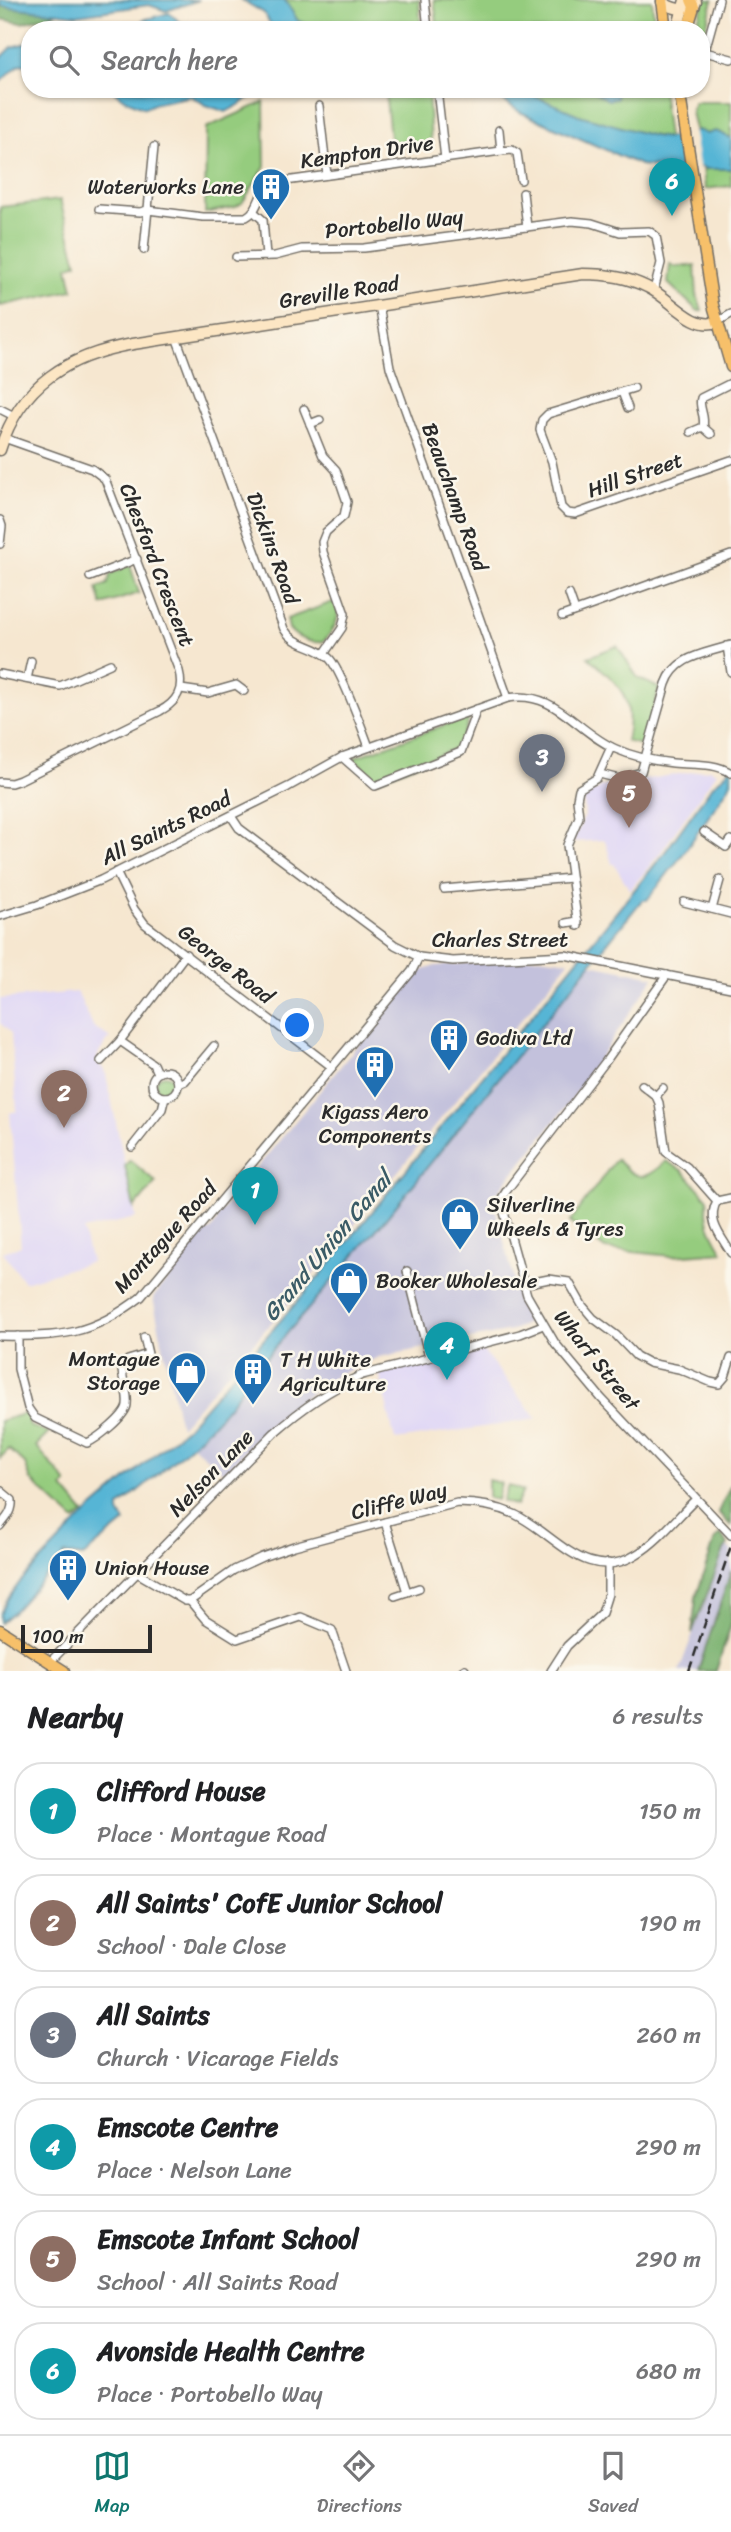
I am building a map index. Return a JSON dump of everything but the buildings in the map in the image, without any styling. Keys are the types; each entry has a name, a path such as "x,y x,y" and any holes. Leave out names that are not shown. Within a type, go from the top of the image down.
{"main road":[{"path":"662,1 665,21"},
{"path":"688,21 690,3"},
{"path":"680,98 717,322 731,367"},
{"path":"1,1631 64,1671"}],"street":[{"path":"425,0 427,21"},
{"path":"710,33 719,0"},
{"path":"662,1 671,8 690,3"},
{"path":"681,21 690,3"},
{"path":"710,54 731,60"},
{"path":"438,98 444,159"},
{"path":"319,106 327,174"},
{"path":"499,130 501,151 512,150 517,153 521,180"},
{"path":"144,250 154,147"},
{"name":"Kempton Drive","path":"254,212 268,184 501,151"},
{"path":"523,193 527,227"},
{"path":"99,209 139,212 148,210 221,218 246,217 254,212 263,220 266,256"},
{"name":"Portobello Way","path":"236,257 266,256 302,249 364,248 578,221 621,232 652,233 658,239 661,263 654,290"},
{"name":"Greville Road","path":"0,450 14,416 43,381 74,360 111,348 583,274 616,276 654,290 697,322 717,322"},
{"name":"Beauchamp Road","path":"379,305 390,367 508,698"},
{"path":"717,322 731,314"},
{"name":"Dickins Road","path":"176,337 284,629 293,640 324,654"},
{"path":"703,426 704,418 699,404 701,398 731,383"},
{"name":"Hill Street","path":"634,388 548,414 540,423 554,472 559,502 565,513 575,514 731,460"},
{"path":"622,391 628,408"},
{"path":"0,409 14,416"},
{"path":"304,409 323,456 336,470 347,502 344,516 328,529 322,542 345,614 342,628 324,654 337,669 369,747"},
{"path":"310,424 320,420"},
{"path":"691,432 703,426"},
{"path":"703,426 711,434"},
{"name":"Chesford Crescent","path":"4,438 86,466 102,475 111,490 179,671 181,689"},
{"path":"0,520 0,544"},
{"path":"562,616 731,555"},
{"path":"90,577 137,559"},
{"path":"569,594 575,611"},
{"path":"600,774 619,779 637,776 643,770 666,684 672,671 687,659 729,646 731,671"},
{"path":"27,679 31,661"},
{"path":"0,674 62,686 110,664"},
{"path":"0,782 20,780 160,712 173,703 181,689 208,693 236,685 244,691"},
{"name":"All Saints Road","path":"0,916 61,896 116,872 288,787 342,757 508,698 525,696 543,700 560,709 583,730 611,747 647,758 719,767 731,773"},
{"path":"342,757 375,786 461,752 477,709"},
{"path":"566,923 578,923 567,841 579,817 577,794 581,787 600,774 611,747"},
{"name":"Charles Street","path":"230,816 245,833 363,923 395,945 419,957 453,961 545,954 571,956 731,988"},
{"path":"704,832 726,847 731,840"},
{"name":"George Road","path":"116,872 143,921 332,1067"},
{"path":"444,889 571,878"},
{"path":"712,909 720,880"},
{"path":"684,902 731,914"},
{"path":"101,1061 120,1041 186,954"},
{"name":"Montague Road","path":"0,1336 56,1336 88,1329 108,1320 141,1297 412,971 419,957"},
{"name":"Wharf Street","path":"667,975 606,1061 502,1198 502,1205 523,1284 543,1325 601,1398 731,1535"},
{"path":"120,1041 153,1064 157,1073"},
{"path":"178,1084 185,1081 214,1046"},
{"path":"157,1073 172,1073 178,1084 173,1095 159,1095 153,1088 152,1081 157,1073"},
{"path":"642,1085 656,1097 661,1110 666,1152 687,1167 717,1201"},
{"path":"656,1097 663,1087"},
{"path":"132,1147 162,1109 165,1097"},
{"path":"717,1201 731,1198"},
{"path":"717,1201 712,1220 731,1253"},
{"path":"407,1271 429,1357"},
{"path":"523,1284 549,1279 569,1282 593,1318 616,1335 636,1356 649,1363 682,1370 719,1384 725,1377 731,1358"},
{"name":"Nelson Lane","path":"50,1662 274,1433 305,1406 341,1384 362,1376 520,1334 543,1325"},
{"path":"18,1336 18,1369 28,1408 35,1418 87,1443 94,1440 125,1410 127,1401 122,1366 128,1360 148,1354 144,1337"},
{"path":"0,1490 12,1500 11,1512 0,1526"},
{"path":"551,1671 566,1646 602,1613 608,1594 608,1563 631,1558 645,1549 696,1499"},
{"name":"Cliffe Way","path":"190,1601 234,1570 262,1557 448,1504 496,1507 525,1520 580,1559 608,1563"},
{"path":"385,1522 408,1592"},
{"path":"138,1573 185,1601 190,1601 205,1619 237,1639 299,1617 331,1629 336,1635 346,1671"},
{"path":"395,1596 419,1588"}],"shaded area":[{"path":"710,769 717,772 661,852 630,890 612,864 605,840 572,842 585,816 584,797 588,792 599,790 599,787"},
{"path":"539,957 569,961 321,1266 180,1427 153,1298 203,1232 211,1230 219,1214 418,972 435,966"},
{"path":"591,964 654,977 573,1098 497,1193 495,1207 517,1291 532,1321 511,1331 379,1357 338,1375 300,1400 224,1473 191,1444 229,1404 388,1216"},
{"path":"77,992 93,1026 110,1038 98,1054 97,1062 105,1070 136,1218 83,1230 91,1262 24,1282 3,1252 21,1246 10,1113 17,1111 11,1033 0,1023 0,999"},
{"path":"480,1347 537,1419 395,1440 379,1373"},
{"path":"727,1547 731,1550 731,1571 698,1671 679,1671 724,1550"}],"green space":[{"path":"0,0 63,0 55,14 21,23 0,19"},
{"path":"285,0 419,0 420,21 298,21"},
{"path":"434,0 652,0 654,21 437,21"},
{"path":"704,0 713,0 708,21 698,21"},
{"path":"386,98 428,98 431,144 391,148"},
{"path":"535,98 663,98 668,138 591,120"},
{"path":"264,102 265,167 242,203 205,213 206,128"},
{"path":"694,102 731,102 731,138 716,131 707,134 695,130 691,112"},
{"path":"703,167 731,169 731,186 705,189"},
{"path":"60,200 77,263 68,267 73,290 0,306 0,207"},
{"path":"670,264 676,267 695,265 697,296 702,311 698,311 668,283"},
{"path":"130,565 139,593 102,605 97,588 108,584 110,574"},
{"path":"338,600 336,623 323,642 304,640 289,629 287,619"},
{"path":"617,646 638,678 659,688 645,740 640,745 626,741 629,714 622,693 608,675 588,657"},
{"path":"470,716 459,747 377,780 353,758"},
{"path":"165,1075 173,1080 174,1084 169,1092 165,1093 157,1088 156,1084 161,1076"},
{"path":"616,1159 635,1175 652,1173 666,1161 683,1171 708,1199 708,1220 723,1252 671,1256 605,1249 570,1222"},
{"path":"130,1160 156,1182 134,1208 125,1166"},
{"path":"26,1413 29,1426 49,1433 36,1446 67,1483 63,1488 84,1513 75,1521 31,1480 25,1464 9,1449 0,1458 0,1421"},
{"path":"488,1480 501,1483 497,1500 488,1498"},
{"path":"508,1485 523,1491 516,1506 502,1501"},
{"path":"731,1485 731,1526 718,1512"},
{"path":"721,1534 728,1545 692,1633 696,1597 715,1539"},
{"path":"731,1571 731,1625 716,1671 698,1671"}],"water":[{"path":"0,0 199,0 166,11 149,5 77,15 0,6"},
{"path":"242,0 285,0 298,21 269,21 264,13"},
{"path":"169,13 179,21 142,21"},
{"path":"21,44 21,64 0,82 0,59 12,47"},
{"path":"123,98 181,98 145,108"},
{"path":"194,98 249,98 226,112"},
{"path":"499,98 539,98 579,115 653,136 668,138 698,130 707,134 716,131 731,138 731,169 702,167 682,170 640,165 520,112"},
{"name":"Grand Union Canal","path":"731,765 728,788 683,854 647,900 642,900 388,1216 246,1381 221,1415 188,1448 119,1507 125,1522 82,1557 65,1554 0,1623 0,1614 20,1582 86,1514 187,1427 323,1272 662,856"}],"pier":[{"path":"693,127 700,171 683,174 676,132"}],"railway":[{"path":"689,1671 731,1546"}],"place":[{"name":"Avonside Health Centre","path":"672,216"},
{"name":"Waterworks Lane","path":"271,221"},
{"name":"All Saints","path":"542,792"},
{"name":"Emscote Infant School","path":"629,828"},
{"name":"Godiva Ltd","path":"449,1072"},
{"name":"Kigass Aero Components","path":"375,1099"},
{"name":"All Saints' CofE Junior School","path":"64,1128"},
{"name":"Clifford House","path":"255,1225"},
{"name":"Silverline Wheels & Tyres","path":"460,1251"},
{"name":"Booker Wholesale","path":"349,1315"},
{"name":"Emscote Centre","path":"447,1380"},
{"name":"Montague Storage","path":"187,1405"},
{"name":"T H White Agriculture","path":"253,1406"},
{"name":"Union House","path":"68,1602"}]}
